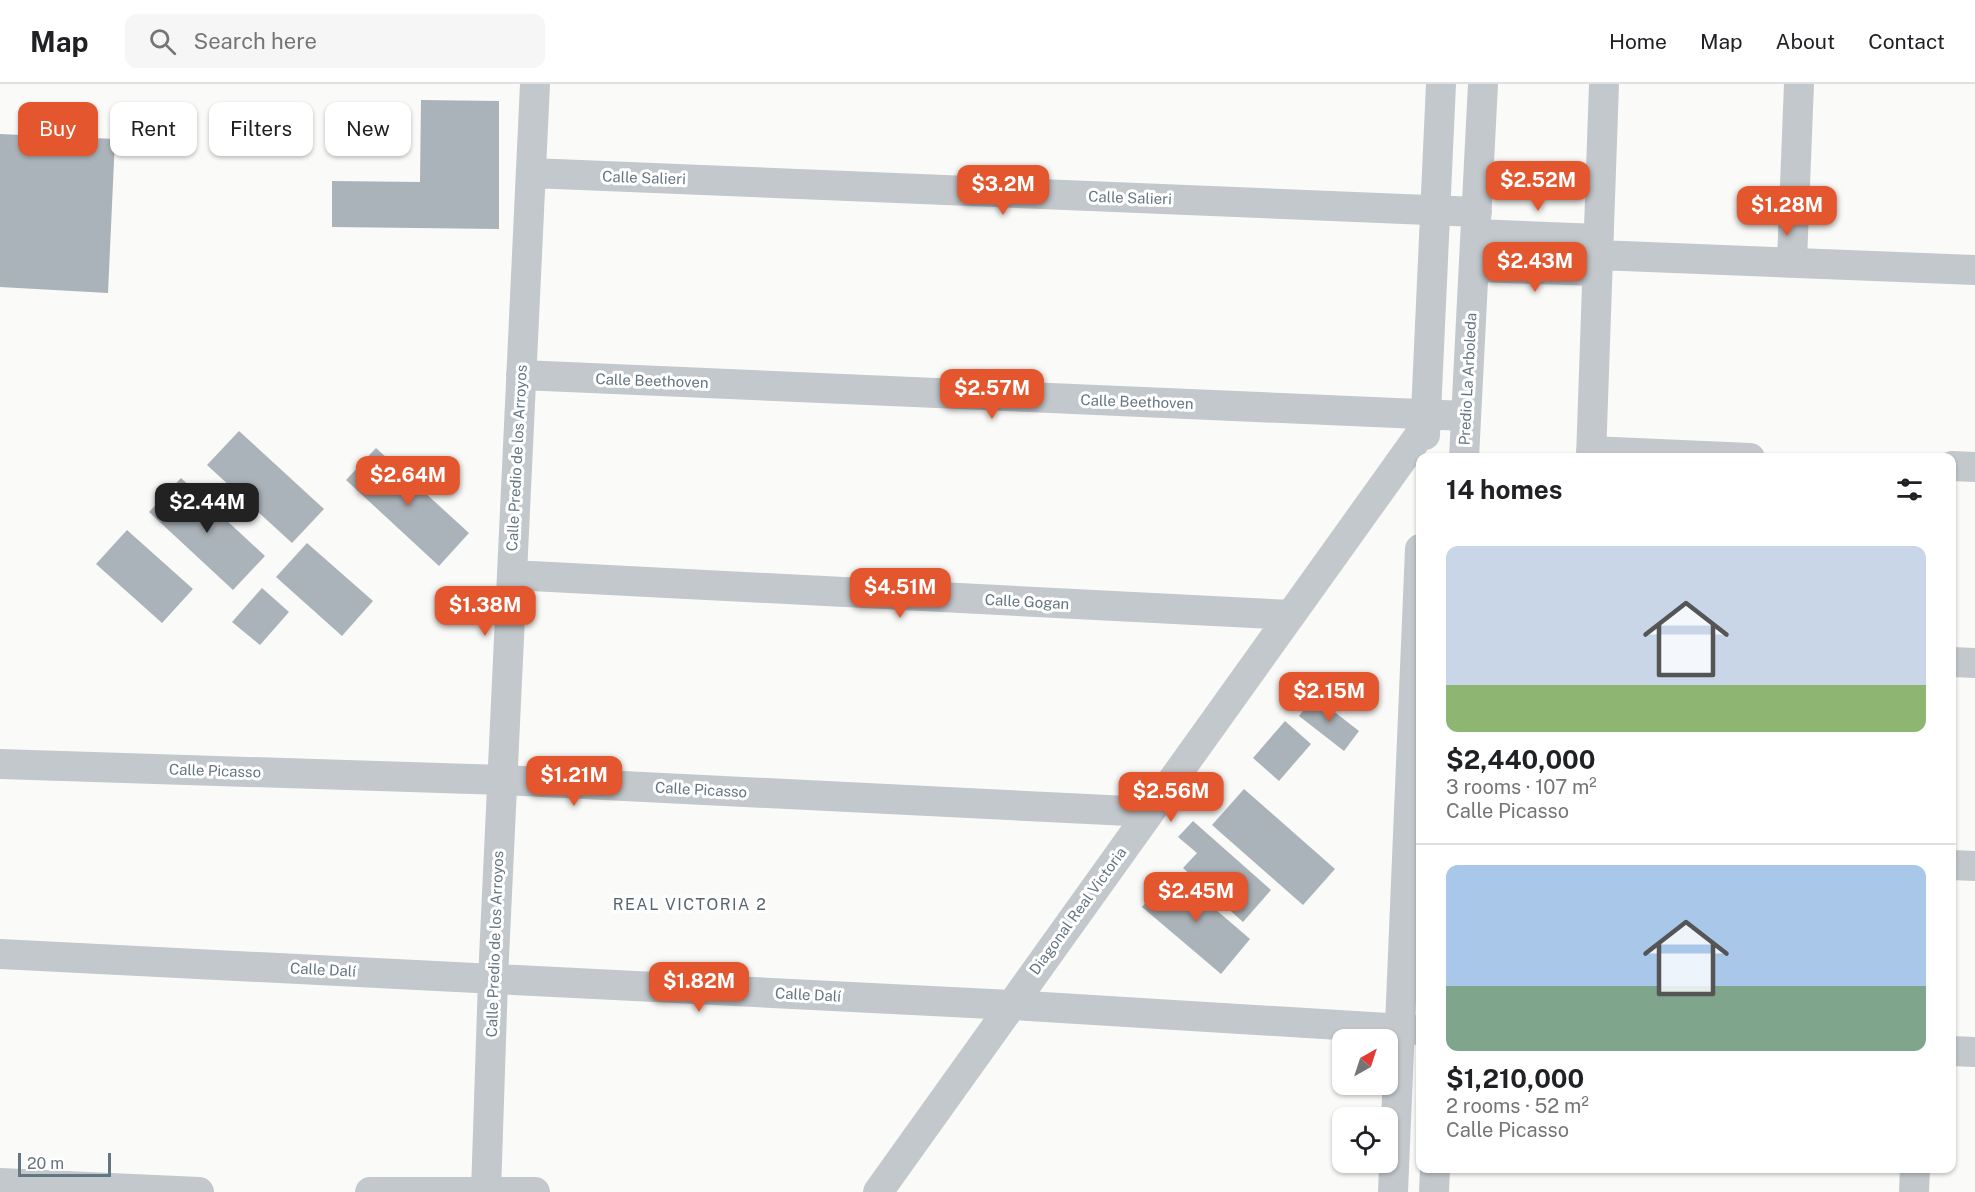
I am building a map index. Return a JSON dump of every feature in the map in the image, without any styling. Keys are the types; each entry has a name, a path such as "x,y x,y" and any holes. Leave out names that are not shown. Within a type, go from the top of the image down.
{"street":[{"name":"Calle Predio de los Arroyos","path":"486,1191 493,979 535,84"},
{"path":"1424,453 1441,84"},
{"name":"Predio La Arboleda","path":"1464,453 1483,84"},
{"path":"1591,453 1604,84"},
{"path":"1792,261 1799,84"},
{"name":"Calle Salieri","path":"531,173 1436,210 1598,255"},
{"path":"1474,267 1598,255 1975,270"},
{"name":"Calle Beethoven","path":"521,375 1426,420 1465,416"},
{"name":"Diagonal Real Victoria","path":"878,1192 1290,615 1426,420"},
{"path":"1956,466 1975,467"},
{"name":"Calle Gogan","path":"512,574 1290,615"},
{"path":"1956,662 1975,663"},
{"name":"Calle Picasso","path":"0,764 502,780 1149,812"},
{"path":"1393,1192 1410,1029 1416,775"},
{"path":"1956,865 1975,866"},
{"name":"Calle Dalí","path":"0,954 1011,1005 1410,1029"},
{"path":"1956,1051 1975,1052"},
{"path":"1434,1192 1435,1173"},
{"path":"1914,1192 1915,1173"},
{"path":"0,1183 199,1192"},
{"path":"370,1192 536,1192"}],"building":[{"path":"421,100 499,101 499,229 332,227 332,181 420,182"},
{"path":"0,134 18,135 18,156 98,156 98,138 110,139 110,156 114,156 108,293 0,287"},
{"path":"239,431 324,509 292,543 207,465"},
{"path":"376,448 469,533 439,566 346,480"},
{"path":"181,478 265,556 233,590 149,512"},
{"path":"127,530 193,589 162,623 96,564"},
{"path":"307,543 373,601 342,636 276,577"},
{"path":"262,588 289,612 260,645 232,622"},
{"path":"1314,696 1359,731 1344,751 1299,716"},
{"path":"1285,721 1311,744 1279,781 1253,758"},
{"path":"1244,789 1335,869 1303,905 1212,825"},
{"path":"1193,821 1271,890 1243,922 1183,868 1197,853 1178,837"},
{"path":"1172,872 1250,939 1221,974 1142,907"}],"district":[{"name":"REAL VICTORIA 2","path":"690,904"}]}
